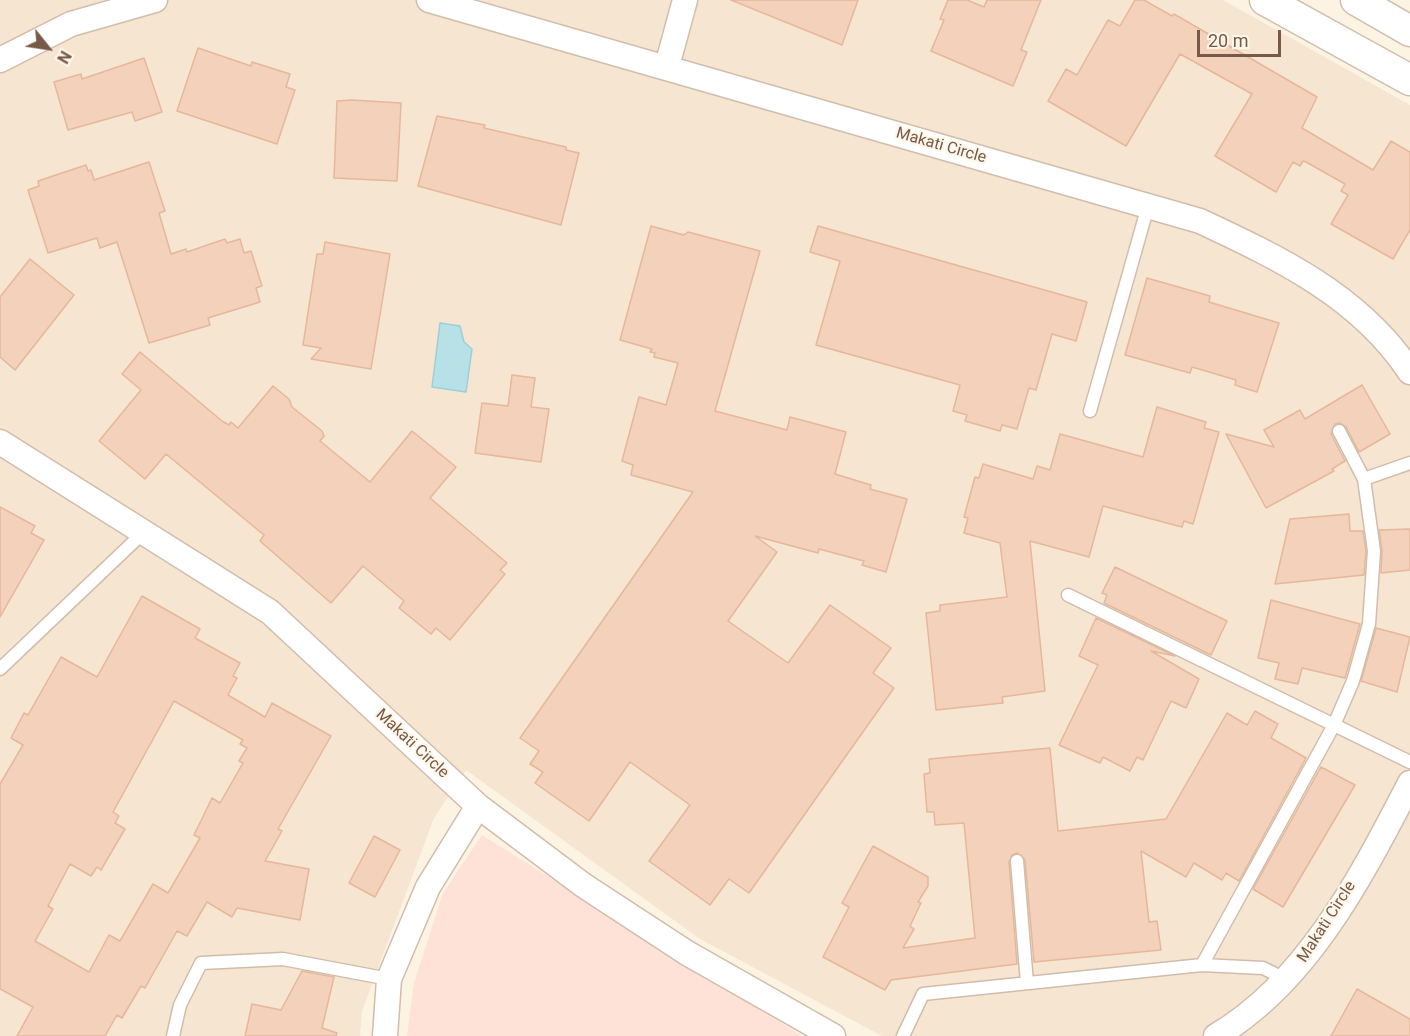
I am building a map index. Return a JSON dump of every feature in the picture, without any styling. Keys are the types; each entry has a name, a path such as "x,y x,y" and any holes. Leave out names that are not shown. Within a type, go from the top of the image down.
{"street":[{"path":"0,60 71,24 155,0"},
{"name":"Makati Circle","path":"429,0 667,66 1200,221 1264,251 1330,289 1392,344 1410,372"},
{"path":"667,66 685,0"},
{"path":"1265,0 1410,80"},
{"path":"1356,0 1410,31"},
{"name":"Makati Circle","path":"0,442 145,531 270,612 478,806 583,885 687,953 832,1036"},
{"name":"Makati Circle","path":"1216,1036 1239,1023 1287,980 1340,906 1410,783"},
{"path":"385,1036 389,979 428,887 478,806"}],"lane":[{"path":"1090,411 1148,206"},
{"path":"1202,965 1334,724 1353,681 1369,624 1374,551 1364,479 1339,431"},
{"path":"1364,479 1410,463"},
{"path":"0,669 145,531"},
{"path":"1068,595 1410,762"},
{"path":"1017,861 1027,983"},
{"path":"173,1036 180,1005 201,963 283,959 389,979"},
{"path":"903,1036 923,994 1202,965 1263,968 1287,980"}],"shaded area":[{"path":"0,0 1223,0 1410,105 1410,1036 882,1036 700,939 466,770 434,818 362,1011 360,1036 0,1036"},
{"path":"482,835 802,1036 407,1036 414,983 443,893"}],"water":[{"path":"440,323 460,326 464,342 472,349 466,392 432,387"}],"building":[{"path":"731,0 858,0 842,45"},
{"path":"948,0 967,0 984,7 987,0 1041,0 1021,50 1027,52 1013,86 931,51 944,20 940,19"},
{"path":"1135,0 1144,0 1172,16 1174,14 1317,97 1302,128 1373,170 1391,141 1410,152 1410,230 1393,259 1331,224 1348,195 1341,191 1345,184 1306,162 1303,161 1300,166 1293,162 1276,192 1215,156 1252,94 1180,54 1126,146 1048,101 1066,69 1077,75 1108,20 1120,26"},
{"path":"198,48 251,66 252,62 290,74 286,87 295,90 277,144 177,111"},
{"path":"144,58 162,112 135,121 132,112 68,130 54,82 81,74 82,79"},
{"path":"337,101 401,103 397,181 334,178"},
{"path":"437,116 485,125 484,128 566,147 566,150 579,153 561,225 418,186"},
{"path":"149,162 165,211 159,213 171,254 186,249 187,252 225,239 227,243 240,239 244,253 251,251 262,286 256,288 260,302 208,318 210,325 149,343 117,242 100,248 97,238 48,253 28,190 39,186 38,181 86,165 88,171 91,170 94,180"},
{"path":"651,226 684,235 688,232 760,251 715,411 787,430 790,417 846,432 835,474 871,485 870,489 907,499 886,572 862,565 864,561 819,549 818,553 755,536 777,552 728,621 788,663 830,605 891,648 873,673 894,688 749,893 729,879 710,905 649,861 690,805 630,762 589,821 535,783 543,772 530,764 539,751 520,738 693,492 631,475 633,465 622,461 639,397 666,405 678,363 654,357 655,353 650,352 652,349 620,340"},
{"path":"818,226 1087,302 1076,341 1052,334 1036,390 1029,388 1017,429 1002,425 1000,431 965,421 967,415 953,411 960,385 816,345 840,261 810,252"},
{"path":"325,242 390,254 371,369 311,359 321,348 303,345 317,254 323,254"},
{"path":"30,259 74,295 15,370 0,357 0,297"},
{"path":"1147,278 1210,296 1209,302 1279,323 1257,392 1235,385 1236,380 1192,367 1190,373 1125,355"},
{"path":"140,352 222,421 229,425 231,422 238,428 273,386 289,399 292,407 322,431 324,436 320,441 370,482 412,431 456,467 430,498 507,563 500,570 505,574 450,640 436,628 431,634 399,608 404,601 363,566 331,603 260,541 264,535 166,454 145,479 99,441 141,390 122,374"},
{"path":"512,375 535,378 531,407 549,409 541,462 475,453 482,403 508,406"},
{"path":"1362,385 1390,434 1359,452 1346,427 1340,423 1335,424 1331,434 1345,461 1332,469 1334,471 1266,508 1226,434 1274,447 1264,430 1300,410 1305,419"},
{"path":"1157,407 1206,422 1204,428 1219,432 1193,524 1184,521 1182,527 1103,506 1089,557 1030,541 1045,691 1002,697 1003,703 936,710 926,613 940,611 940,605 1007,597 1000,543 964,533 968,518 964,517 975,477 979,478 983,464 1033,479 1037,466 1050,470 1060,434 1143,457"},
{"path":"0,507 35,526 31,533 44,540 0,617"},
{"path":"1349,514 1350,531 1363,531 1366,551 1364,575 1275,584 1290,519"},
{"path":"1410,529 1410,570 1381,573 1382,551 1379,530"},
{"path":"1115,567 1227,621 1211,655 1104,603 1107,595 1102,593"},
{"path":"142,596 200,629 195,638 240,663 233,676 237,678 228,695 265,717 272,703 331,736 278,829 282,831 265,861 309,869 300,920 237,908 232,917 207,902 187,936 177,931 145,988 141,986 122,1018 117,1015 105,1036 17,1036 33,1007 0,989 0,784 23,745 11,738 24,713 28,715 61,657 97,677","holes":["174,701 243,740 240,744 247,748 239,761 243,763 220,803 212,798 194,835 200,838 168,893 153,884 120,941 109,935 89,972 35,941 53,909 48,906 70,864 91,876 97,867 101,870 125,829 115,823 119,816 113,812"]},
{"path":"1271,600 1360,624 1345,678 1302,668 1298,684 1275,679 1279,663 1258,658"},
{"path":"1096,618 1175,656 1151,651 1199,679 1186,708 1171,701 1143,760 1137,757 1130,771 1103,757 1100,763 1059,745 1098,665 1079,656"},
{"path":"1376,628 1410,637 1397,692 1361,681"},
{"path":"1255,711 1278,724 1271,738 1306,758 1239,881 1226,873 1222,880 1194,863 1186,877 1141,851 1149,922 1157,921 1161,950 1034,962 1025,860 1017,853 1012,855 1009,862 1017,964 891,980 885,990 823,957 849,907 842,903 873,846 928,877 928,886 918,902 921,903 910,926 914,929 903,948 975,938 964,823 935,825 934,812 927,812 924,774 930,773 929,759 1050,748 1058,831 1166,819 1227,713 1247,725"},
{"path":"1321,767 1355,785 1283,907 1253,889"},
{"path":"374,836 400,850 375,897 349,883"},
{"path":"302,971 334,977 322,1028 337,1033 336,1036 245,1036 252,1004 281,1010"},
{"path":"1357,989 1410,1019 1410,1036 1331,1036"}]}
